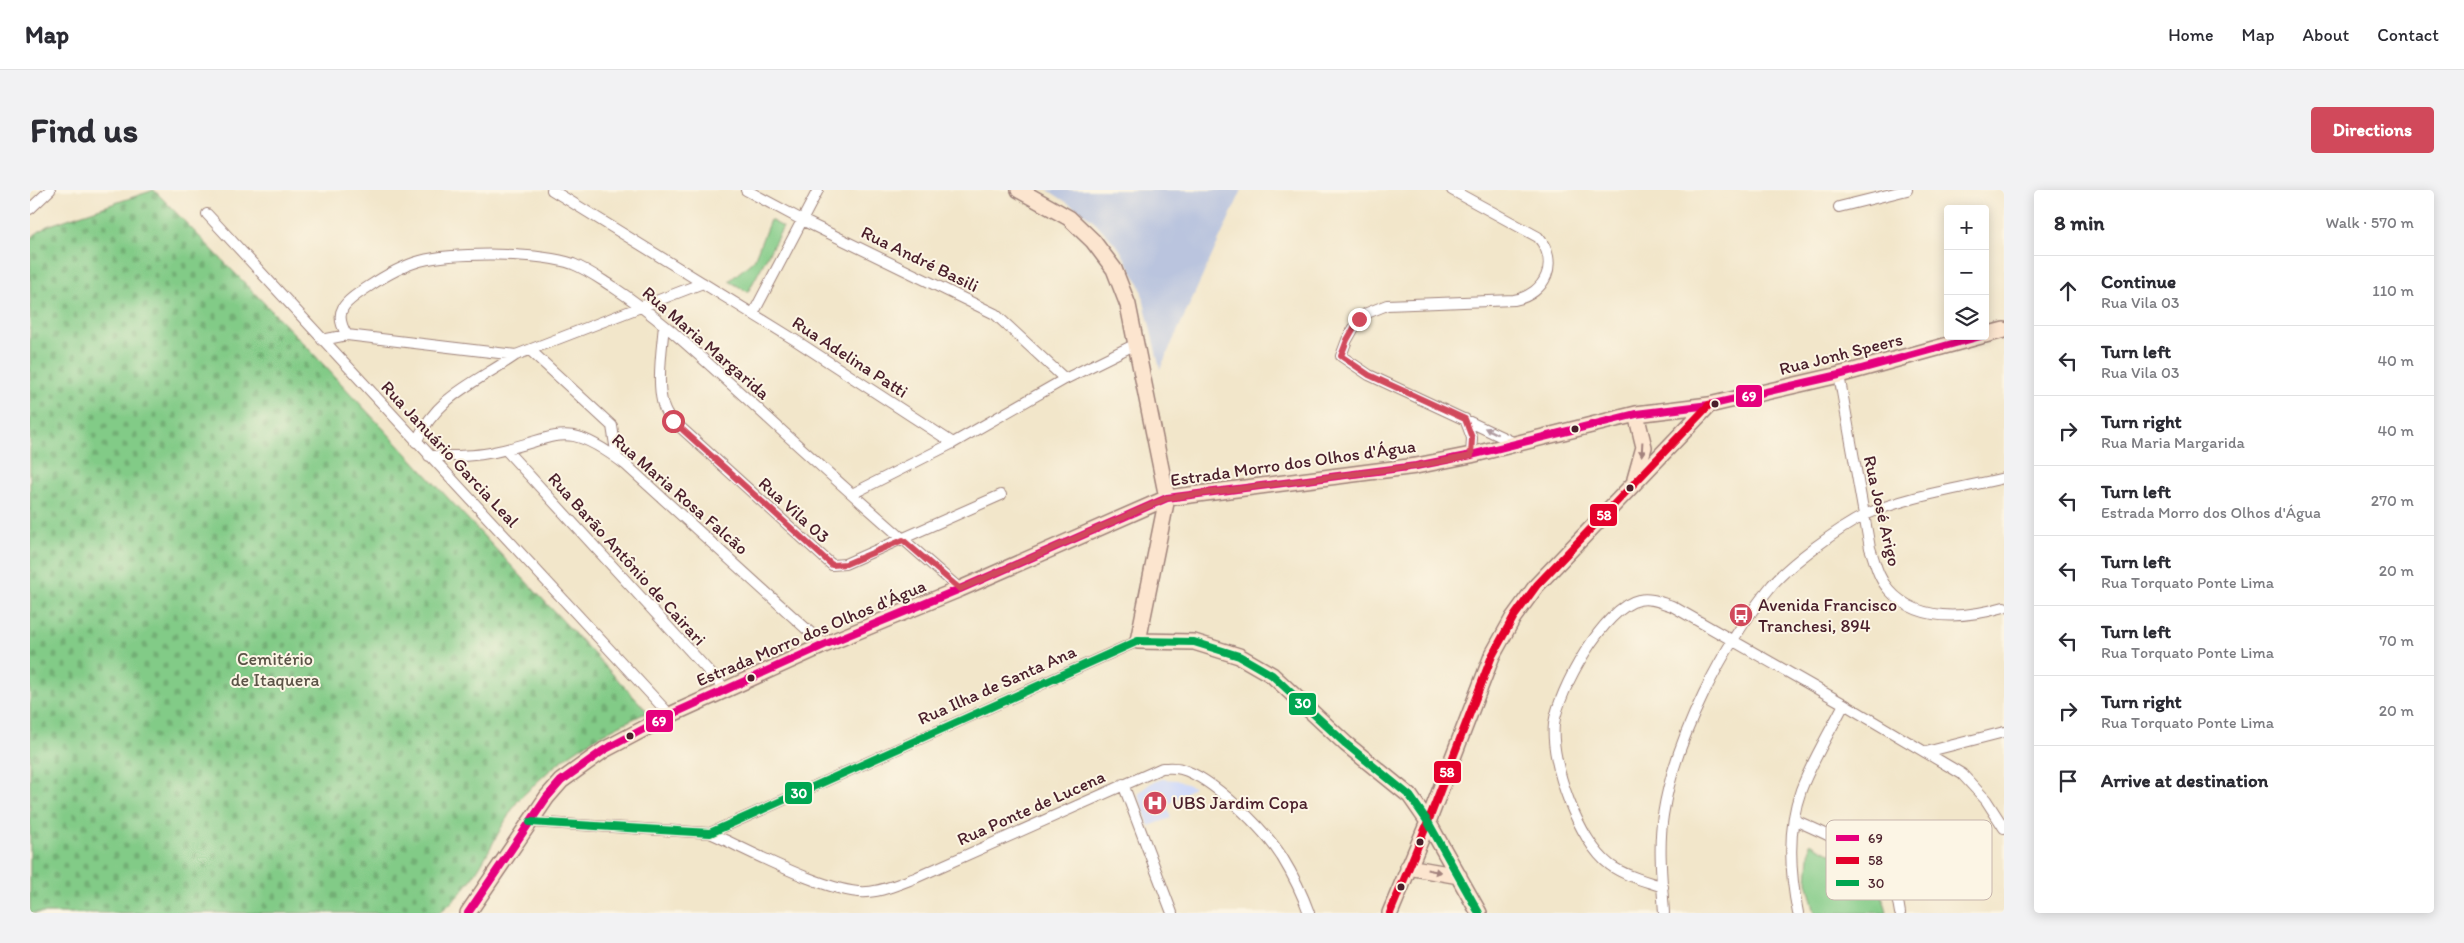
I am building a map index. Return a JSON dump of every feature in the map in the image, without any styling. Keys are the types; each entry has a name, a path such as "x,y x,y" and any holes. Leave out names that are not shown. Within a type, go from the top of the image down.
{"street":[{"path":"30,208 50,190"},
{"name":"Rua Adelina Patti","path":"552,190 753,314 953,443"},
{"name":"Rua André Basili","path":"746,190 802,220 995,314 1065,379"},
{"path":"753,314 818,190"},
{"path":"1019,190 1069,218 1094,241 1114,269 1128,305 1167,498 1138,641"},
{"path":"1452,190 1468,194 1538,237 1546,247 1550,263 1540,287 1527,298 1514,300 1387,305 1367,313 1359,319 1347,340 1341,356 1369,375 1518,444"},
{"path":"1839,208 1907,190"},
{"name":"Rua Januário Garcia Leal","path":"206,214 670,715"},
{"name":"Rua Maria Margarida","path":"347,335 339,321 342,309 347,302 371,285 411,264 448,256 528,256 571,264 588,271 641,305 960,589"},
{"path":"416,442 428,419 444,402 516,354 703,283"},
{"name":"Rua Vila 03","path":"664,325 661,382 663,409 668,416 832,565 838,566 903,540 1001,495"},
{"path":"1989,334 2004,330"},
{"path":"322,340 347,335 516,354"},
{"name":"Rua Jonh Speers","path":"1709,405 1839,375 1966,340"},
{"path":"852,494 953,443 1065,379 1136,344"},
{"path":"530,350 612,426 617,458"},
{"name":"Rua José Arigo","path":"1839,375 1870,548 1878,572 1888,590 1904,603 1950,617 1974,615 2004,607"},
{"path":"1390,913 1428,822 1492,656 1513,618 1537,585 1709,405"},
{"name":"Estrada Morro dos Olhos d'Água","path":"468,913 552,792 579,767 604,750 670,715 725,689 1167,498 1416,466 1471,456 1636,414 1709,405"},
{"path":"1633,483 1644,447 1636,414"},
{"path":"1465,419 1472,438 1471,456"},
{"name":"Rua Maria Rosa Falcão","path":"429,456 476,455 506,450 557,435 575,434 602,446 824,645"},
{"name":"Rua Barão Antônio de Cairari","path":"506,450 725,689"},
{"path":"1664,913 1660,867 1663,816 1679,750 1733,642 1773,584 1831,537 1865,515 1895,505 2004,478"},
{"path":"1663,887 1611,866 1600,856 1570,804 1555,754 1554,725 1558,705 1580,660 1601,630 1626,606 1639,600 1652,600 1672,606 1962,774 1986,800 2004,828"},
{"name":"Rua Ilha de Santa Ana","path":"530,822 710,833 1138,641 1194,642 1239,656 1272,675 1346,744 1410,796 1428,822 1479,913"},
{"path":"1798,913 1792,877 1792,849 1801,790 1844,704"},
{"path":"1926,752 2004,732"},
{"name":"Rua Ponte de Lucena","path":"710,833 790,870 833,886 867,892 890,887 915,878 1162,768 1179,768 1195,775 1242,811 1282,856 1302,893 1309,913"},
{"path":"1123,784 1172,913"},
{"path":"1795,820 1826,834"},
{"path":"1408,867 1459,876"},
{"path":"1897,900 1900,913"}],"shaded area":[{"path":"1048,190 1242,190 1160,369 1140,285 1119,248 1092,219"},
{"name":"UBS Jardim Copa","path":"1162,779 1176,780 1194,787 1167,805 1171,818 1149,826 1138,793 1151,783"}],"green space":[{"name":"Cemitério de Itaquera","path":"154,190 307,347 648,712 601,735 573,752 546,773 523,795 506,820 474,876 453,901 439,913 30,913 30,238 47,226"},
{"path":"770,220 783,227 748,292 729,281 754,260"},
{"path":"1810,843 1826,851 1826,900 1883,900 1887,913 1815,913 1807,882"}],"transit line":[{"name":"69","path":"468,913 547,797 561,781 604,750 670,715 824,645 960,589 1167,498 1416,466 1471,455 1636,414 1709,405 1839,375 1966,340"},
{"name":"58","path":"1390,913 1428,822 1492,656 1513,618 1537,585 1709,405"},
{"name":"30","path":"530,822 710,833 1138,641 1194,642 1239,656 1272,675 1346,744 1410,796 1428,822 1479,913"}],"place":[{"name":"Avenida Francisco Tranchesi, 894","path":"1741,615"},
{"name":"UBS Jardim Copa","path":"1155,803"}],"route":[{"path":"673,421 832,565 846,564 903,540 960,589 1123,515 1167,498 1416,466 1471,456 1472,438 1465,419 1369,375 1341,356 1353,327 1359,319"}]}
